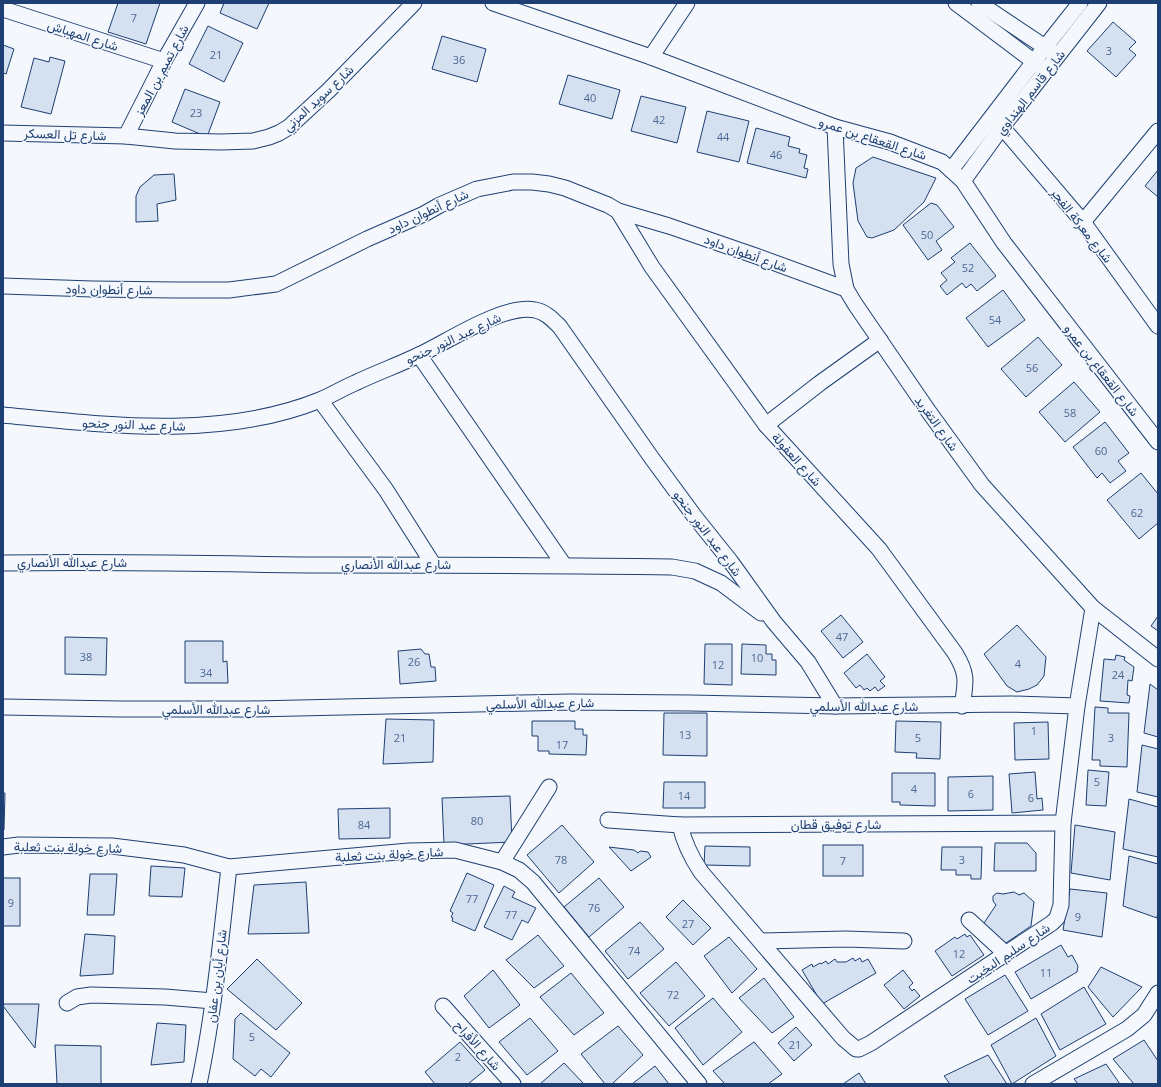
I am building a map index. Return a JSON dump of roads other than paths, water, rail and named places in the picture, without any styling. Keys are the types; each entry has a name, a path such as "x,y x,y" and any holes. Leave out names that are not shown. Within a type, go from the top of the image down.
{"street":[{"name":"شارع تميم بن المعز","path":"126,136 164,61 197,3"},
{"name":"شارع سويد المزني","path":"126,136 175,141 227,141 262,139 279,133 289,127 329,90 414,3"},
{"name":"شارع القعقاع بن عمرو","path":"494,3 651,57 835,127 890,142 942,162 962,181 1004,243 1158,442"},
{"path":"651,57 687,3"},
{"path":"956,3 1046,71"},
{"path":"980,3 1046,46 1058,56"},
{"name":"شارع قاسم الهنداوي","path":"952,170 1080,3"},
{"name":"شارع قاسم الهنداوي","path":"962,181 1002,127 1099,3"},
{"name":"شارع المهباش","path":"3,9 164,61"},
{"name":"شارع التغريد","path":"835,127 840,252 843,281 846,290 929,412 982,485 1093,608 1158,659"},
{"name":"شارع معركة الفجر","path":"1002,127 1083,222 1157,324"},
{"path":"1083,222 1158,131"},
{"name":"شارع تل العسكر","path":"3,133 126,136"},
{"name":"شارع أنطوان داود","path":"3,286 92,289 229,290 276,284 459,196 477,189 513,182 532,182 565,188 608,205 618,211 669,226 756,256 846,290"},
{"name":"شارع العفولة","path":"618,211 652,267 766,425 879,549 955,653 960,662 965,678 962,706"},
{"name":"شارع عبد النور جنحو","path":"3,415 72,422 180,427 253,418 291,410 320,400 419,355 499,315 521,310 535,310 551,318 560,327 651,458 731,562 774,622 808,662 836,706"},
{"path":"766,425 820,383 880,340"},
{"path":"419,355 564,565"},
{"path":"320,400 386,490 433,564"},
{"name":"شارع عبدالله الأنصاري","path":"3,563 54,562 322,565 433,564 672,567 695,571 721,583 774,622"},
{"name":"شارع سليم البخيت","path":"680,825 684,842 692,859 712,886 761,940 843,1038 856,1049 859,1049 877,1039 1052,924 1057,918 1060,912 1062,894 1063,823 1077,706 1093,608"},
{"name":"شارع عبدالله الأسلمي","path":"3,707 250,709 571,702 836,706 962,706 1012,704 1077,706"},
{"path":"502,862 549,786"},
{"name":"شارع توفيق قطان","path":"608,820 680,825 1063,823"},
{"name":"شارع خولة بنت ثعلبة","path":"3,847 19,845 112,846 184,855 229,867 409,851 455,850 502,862 519,870 533,882 699,1084"},
{"name":"شارع أبان بن عفان","path":"200,1084 213,1001 229,867"},
{"path":"968,920 1006,954"},
{"path":"761,940 846,939 904,941"},
{"path":"1033,1084 1127,1030 1144,1015 1158,993"},
{"path":"66,1003 77,997 91,995 165,997 213,1001"},
{"name":"شارع الأفراح","path":"443,1006 509,1083"}]}
